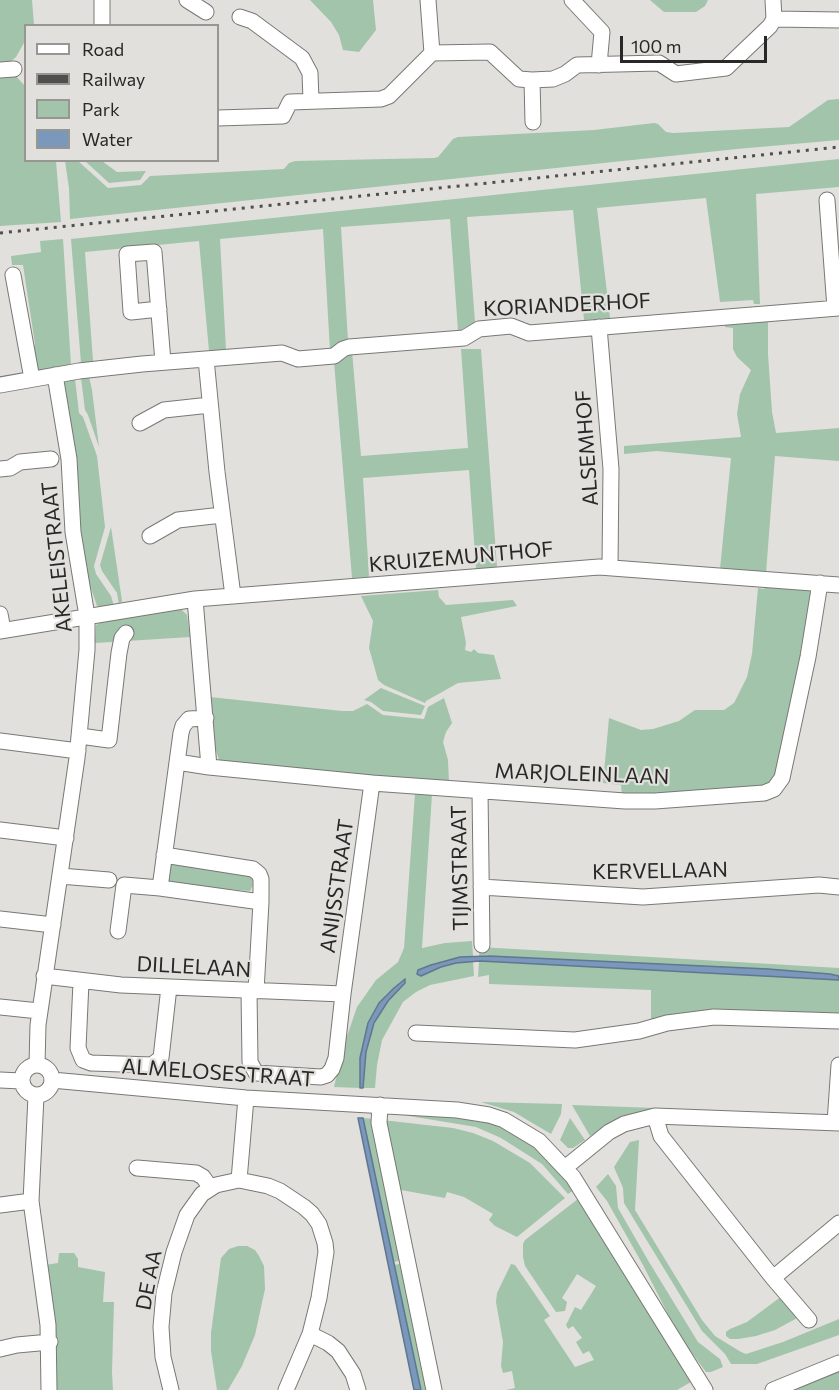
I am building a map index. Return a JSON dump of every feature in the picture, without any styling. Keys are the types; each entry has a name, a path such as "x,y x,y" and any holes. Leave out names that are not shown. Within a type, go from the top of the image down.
{"street":[{"path":"102,0 102,24"},
{"path":"187,0 206,12"},
{"path":"428,0 432,53"},
{"path":"572,0 602,32 599,65"},
{"path":"219,118 283,116 291,102 381,99 389,96 432,53 490,52 519,79 532,80 553,79 577,65 659,63 676,74 726,68 770,26 774,19 773,0"},
{"path":"240,17 252,21 302,58 310,73 311,100"},
{"path":"774,19 839,20"},
{"path":"532,80 533,122"},
{"name":"KORIANDERHOF","path":"0,385 76,372 164,362 282,353 298,359 334,356 349,347 464,338 479,329 511,326 528,333 837,308 827,200"},
{"path":"13,275 32,379"},
{"path":"159,309 164,362"},
{"name":"ALSEMHOF","path":"599,327 611,469 610,566"},
{"path":"206,359 232,596"},
{"name":"AKELEISTRAAT","path":"37,1065 39,1011 79,743 87,650 87,616 73,532 67,438 55,375"},
{"path":"140,423 164,410 210,405"},
{"path":"0,470 10,468 20,462 51,459"},
{"path":"150,536 178,520 222,515"},
{"name":"KRUIZEMUNTHOF","path":"1,631 195,599 610,566 839,585"},
{"name":"MARJOLEINLAAN","path":"177,762 372,783 640,801 764,793 774,789 782,778 817,609 820,583"},
{"path":"195,599 209,767"},
{"path":"0,614 1,631"},
{"path":"0,741 79,743 109,740 119,653 122,638 126,633"},
{"path":"160,888 183,726 189,719 206,718"},
{"name":"ANIJSSTRAAT","path":"253,991 250,1062 256,1073 321,1077 327,1075 332,1070 336,1058 372,783"},
{"name":"TIJMSTRAAT","path":"480,791 482,945"},
{"path":"0,830 66,838"},
{"path":"164,855 253,869 261,879 253,991"},
{"path":"60,876 109,880"},
{"path":"118,931 124,885 261,902"},
{"name":"KERVELLAAN","path":"481,887 643,897 819,885 839,887"},
{"path":"0,919 53,925"},
{"name":"DILLELAAN","path":"44,976 81,982 343,994"},
{"path":"81,982 78,1048 83,1060 91,1063 152,1065 161,1058 170,987"},
{"path":"0,1006 39,1011"},
{"path":"416,1032 575,1040 714,1017 839,1021"},
{"path":"37,1065 49,1071 52,1080 49,1089 36,1096 24,1089 21,1081 27,1068 37,1065"},
{"path":"566,1167 609,1132 624,1124 655,1116 837,1123 839,1065"},
{"path":"0,1080 21,1081"},
{"name":"ALMELOSESTRAAT","path":"52,1080 246,1098 457,1110 496,1118 520,1129 539,1141 566,1167 705,1390"},
{"path":"36,1096 32,1201 50,1342 49,1390"},
{"path":"239,1180 246,1098"},
{"path":"380,1105 379,1123 434,1390"},
{"path":"655,1116 661,1136 773,1278 810,1320"},
{"path":"137,1168 196,1173 203,1177 210,1187 239,1180 268,1186 280,1191 312,1214 318,1224 326,1252 319,1298 310,1334 286,1390"},
{"name":"DE AA","path":"171,1390 163,1357 164,1293 174,1252 187,1215 195,1202 210,1187"},
{"path":"0,1205 32,1201"},
{"path":"773,1278 839,1223"},
{"path":"310,1334 338,1351 353,1374 358,1390"},
{"path":"0,1349 50,1342"},
{"path":"773,1390 839,1363"}],"green space":[{"path":"0,0 32,0 34,24 24,24 24,43 16,57 10,62 0,63"},
{"path":"310,0 373,0 376,30 359,52 343,50 339,35 331,22"},
{"path":"650,0 708,0 705,6 696,12 664,12"},
{"path":"14,74 24,85 24,162 56,162 61,222 0,226 0,76"},
{"path":"839,99 839,140 70,219 65,162 79,162 108,188 141,185 150,176 284,169 289,163 295,161 434,158 438,157 453,139 458,137 594,130 654,123 666,132 673,133 789,127 828,100"},
{"path":"839,159 839,187 756,194 760,304 754,304 753,300 720,302 706,198 597,208 610,318 584,320 573,210 467,217 475,322 458,331 450,219 341,227 348,340 338,344 330,351 323,229 220,239 226,350 209,351 199,241 85,252 93,361 81,363 71,239"},
{"path":"86,162 103,162 117,172 146,171 140,180 109,183"},
{"path":"63,239 71,365 37,371 23,265 12,265 11,256 41,252 40,241"},
{"path":"768,318 772,412 776,433 839,428 839,461 775,456 766,573 720,569 731,458 657,451 624,454 624,446 741,437 737,414 740,394 751,370 737,357 733,349 733,328 725,327 725,321"},
{"path":"461,349 481,349 497,567 476,569 469,470 363,478 369,577 352,578 334,362 352,351 361,456 468,448"},
{"path":"89,377 99,447 85,410 81,378"},
{"path":"75,379 79,413 83,417 97,456 105,527 94,566 114,606 103,608 97,606 80,555 63,381"},
{"path":"111,527 122,601 119,605 117,593 100,565"},
{"path":"765,586 809,589 814,603 775,782 768,787 622,795 621,785 603,783 609,718 641,730 653,729 679,721 695,710 724,710 734,703 747,677 752,654 758,588 764,589"},
{"path":"438,590 439,597 446,605 513,600 517,606 461,617 466,643 465,650 471,652 474,649 478,653 494,655 501,679 458,683 425,703 384,685 378,680 369,648 373,621 361,596"},
{"path":"180,608 187,615 190,637 95,643 96,625 101,622"},
{"path":"381,688 425,706 421,715 383,711 364,700"},
{"path":"210,697 342,711 353,711 367,704 383,715 424,719 428,707 444,698 452,723 443,742 448,760 449,782 342,774 219,760 214,744"},
{"path":"415,793 432,794 422,948 472,941 473,956 431,965 421,976 441,967 463,961 473,961 474,976 430,985 403,1002 382,1040 375,1088 363,1088 365,1055 372,1028 388,1001 405,983 403,980 386,995 368,1023 360,1058 360,1088 334,1087 344,1045 357,1007 376,980 398,962 404,948"},
{"path":"178,862 251,872 253,885 250,891 171,884 169,870 171,864"},
{"path":"480,947 839,968 839,976 768,969 479,956"},
{"path":"479,961 839,980 839,1013 701,1011 651,1020 651,990 489,984 489,975 478,977"},
{"path":"481,1102 562,1104 561,1114 551,1134 514,1112"},
{"path":"572,1105 656,1108 622,1118 590,1136"},
{"path":"385,1112 440,1113 483,1121 515,1133 546,1156 562,1172 574,1190 568,1194 542,1164 501,1138 476,1127"},
{"path":"363,1118 374,1119 404,1260 393,1262"},
{"path":"570,1118 585,1140 573,1148 568,1148 560,1140"},
{"path":"382,1120 453,1128 493,1141 530,1163 565,1198 517,1237 495,1226 489,1220 493,1214 464,1197 447,1192 445,1198 401,1190 398,1187"},
{"path":"639,1140 635,1210 702,1320 715,1336 746,1354 783,1342 839,1319 839,1335 757,1364 731,1364 725,1354 702,1331 624,1203 623,1188 614,1167 630,1142"},
{"path":"608,1174 616,1186 618,1208 649,1262 698,1342 720,1359 723,1367 706,1372 679,1336 643,1265 607,1201 596,1187"},
{"path":"578,1199 691,1382 677,1390 506,1390 515,1388 512,1371 503,1373 501,1366 503,1342 496,1302 497,1293 511,1264 515,1265 550,1316 544,1320 575,1367 594,1360 589,1351 583,1354 576,1342 582,1338 573,1326 568,1329 566,1325 575,1307 581,1310 596,1286 577,1274 562,1298 567,1302 565,1311 556,1312 525,1266 523,1257 525,1240"},
{"path":"247,1246 255,1250 259,1256 264,1266 265,1289 255,1335 242,1366 228,1390 217,1390 211,1351 211,1333 221,1258 229,1249"},
{"path":"59,1253 74,1253 78,1259 78,1267 105,1272 103,1302 114,1302 113,1390 53,1390 45,1265 58,1263"},
{"path":"405,1263 430,1390 421,1390 394,1265"},
{"path":"782,1296 799,1317 775,1330 756,1336 730,1339 726,1336 726,1332 730,1329 747,1322"},
{"path":"839,1367 839,1390 784,1390"}],"water":[{"path":"489,956 768,969 830,974 839,976 839,980 480,961 456,963 421,976 417,974 418,970 460,957"},
{"path":"405,979 405,983 388,1001 374,1023 366,1052 363,1088 360,1088 360,1058 368,1023 379,1003"},
{"path":"358,1118 363,1118 421,1390 414,1390"}],"railway":[{"path":"0,233 839,147"}]}
